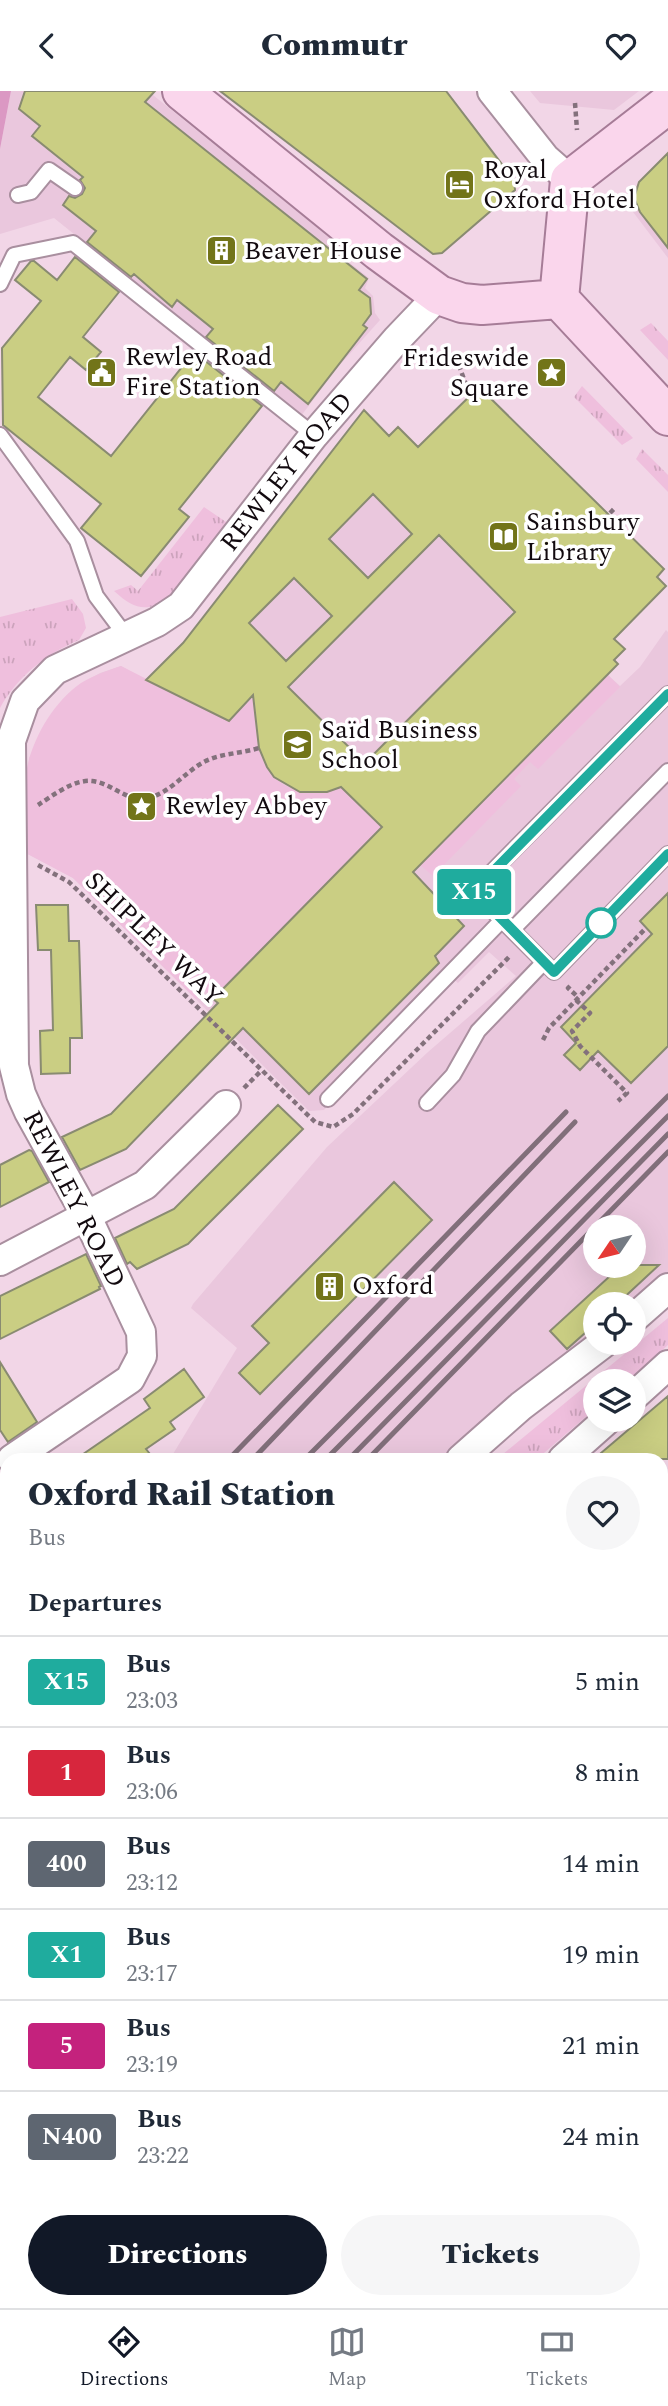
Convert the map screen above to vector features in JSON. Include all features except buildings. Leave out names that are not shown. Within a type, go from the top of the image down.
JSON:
[{"type":"main road","points":[[182,91],[428,288],[462,303],[482,305],[559,299]]},
{"type":"main road","points":[[668,104],[570,180],[559,299],[668,416]]},
{"type":"street","points":[[492,91],[545,157],[570,180]]},
{"type":"street","name":"REWLEY ROAD","points":[[21,1453],[130,1379],[142,1356],[141,1332],[86,1216],[21,1094],[13,1066],[6,989],[11,741],[24,701],[55,670],[157,622],[181,605],[314,435],[397,339],[428,288]]},
{"type":"street","points":[[0,1261],[145,1185],[226,1105]]},
{"type":"street","points":[[646,1307],[668,1288]]},
{"type":"street","points":[[468,1453],[521,1406],[588,1355]]},
{"type":"street","points":[[646,1385],[668,1365]]},
{"type":"street","points":[[570,1453],[593,1432]]},
{"type":"lane","points":[[18,195],[32,192],[49,170],[75,188]]},
{"type":"lane","points":[[0,284],[14,255],[73,243],[314,435]]},
{"type":"lane","points":[[0,435],[77,541],[96,596],[126,636]]},
{"type":"lane","points":[[666,700],[474,891],[554,972],[668,854]]},
{"type":"lane","points":[[328,1099],[451,975],[668,771]]},
{"type":"lane","points":[[427,1103],[453,1075],[478,1031],[544,962]]},
{"type":"path","points":[[575,103],[577,130]]},
{"type":"path","points":[[456,357],[465,382],[474,392]]},
{"type":"path","points":[[604,519],[615,508]]},
{"type":"path","points":[[36,807],[83,781],[93,781],[137,799],[146,798],[163,792],[203,762],[259,748]]},
{"type":"path","name":"SHIPLEY WAY","points":[[10,850],[69,882],[261,1071]]},
{"type":"path","points":[[543,1040],[549,1028],[646,928]]},
{"type":"path","points":[[576,1000],[590,1013],[572,1031],[580,1046],[627,1093],[618,1101]]},
{"type":"shaded area","points":[[0,91],[11,91],[0,149]]},
{"type":"shaded area","name":"Beaver House","points":[[11,91],[148,91],[340,246],[345,259],[369,278],[365,288],[373,296],[375,313],[380,320],[338,367],[301,416],[54,218],[0,234],[0,149]]},
{"type":"shaded area","points":[[530,91],[639,91],[614,110],[540,103]]},
{"type":"shaded area","points":[[668,153],[668,258],[630,208],[631,197],[639,182]]},
{"type":"shaded area","points":[[364,410],[389,436],[398,427],[419,447],[608,515],[664,569],[657,577],[666,586],[615,639],[625,649],[615,659],[618,664],[608,675],[620,686],[640,667],[666,630],[668,632],[668,1273],[646,1292],[583,1292],[583,1345],[456,1453],[174,1453],[237,1348],[191,1308],[193,1304],[327,1147],[428,1052],[516,976],[489,952],[458,983],[452,978],[324,1110],[309,1111],[73,878],[22,851],[29,758],[50,717],[67,695],[100,673],[121,666],[146,680],[211,613],[202,617]]},
{"type":"green space","points":[[651,323],[668,341],[668,360],[640,330]]},
{"type":"green space","points":[[582,386],[633,438],[622,445],[574,397]]},
{"type":"green space","points":[[642,449],[668,475],[668,492],[636,459]]},
{"type":"green space","points":[[204,507],[229,524],[171,599],[154,606],[141,607],[128,602],[114,591],[131,585],[138,591]]},
{"type":"green space","points":[[72,599],[83,614],[86,628],[79,640],[34,667],[15,686],[0,708],[0,617]]},
{"type":"green space","points":[[121,666],[229,721],[264,687],[258,740],[263,762],[270,773],[290,788],[303,791],[316,792],[343,786],[383,827],[213,999],[205,990],[196,999],[73,878],[22,851],[27,766],[43,726],[60,702],[81,683]]},
{"type":"green space","points":[[608,675],[620,687],[538,769],[530,762],[514,779],[521,786],[433,876],[420,865]]},
{"type":"green space","points":[[668,1318],[668,1345],[641,1369],[606,1369],[623,1355],[646,1355],[646,1336]]},
{"type":"green space","points":[[583,1388],[583,1419],[544,1453],[504,1453]]},
{"type":"railway","points":[[311,1453],[668,1096]]},
{"type":"railway","points":[[235,1453],[566,1112]]},
{"type":"railway","points":[[332,1453],[668,1116]]},
{"type":"railway","points":[[259,1453],[575,1122]]},
{"type":"railway","points":[[355,1453],[668,1134]]},
{"type":"railway","points":[[374,1453],[668,1152]]},
{"type":"bus line","name":"X15","points":[[668,694],[474,891],[554,972],[668,854]]},
{"type":"place","name":"Royal Oxford Hotel","points":[[460,185]]},
{"type":"place","name":"Beaver House","points":[[221,251]]},
{"type":"place","name":"Rewley Road Fire Station","points":[[102,372]]},
{"type":"place","name":"Frideswide Square","points":[[552,373]]},
{"type":"place","name":"Sainsbury Library","points":[[503,537]]},
{"type":"place","name":"Saïd Business School","points":[[298,745]]},
{"type":"place","name":"Rewley Abbey","points":[[142,806]]},
{"type":"place","name":"Oxford","points":[[329,1286]]}]
